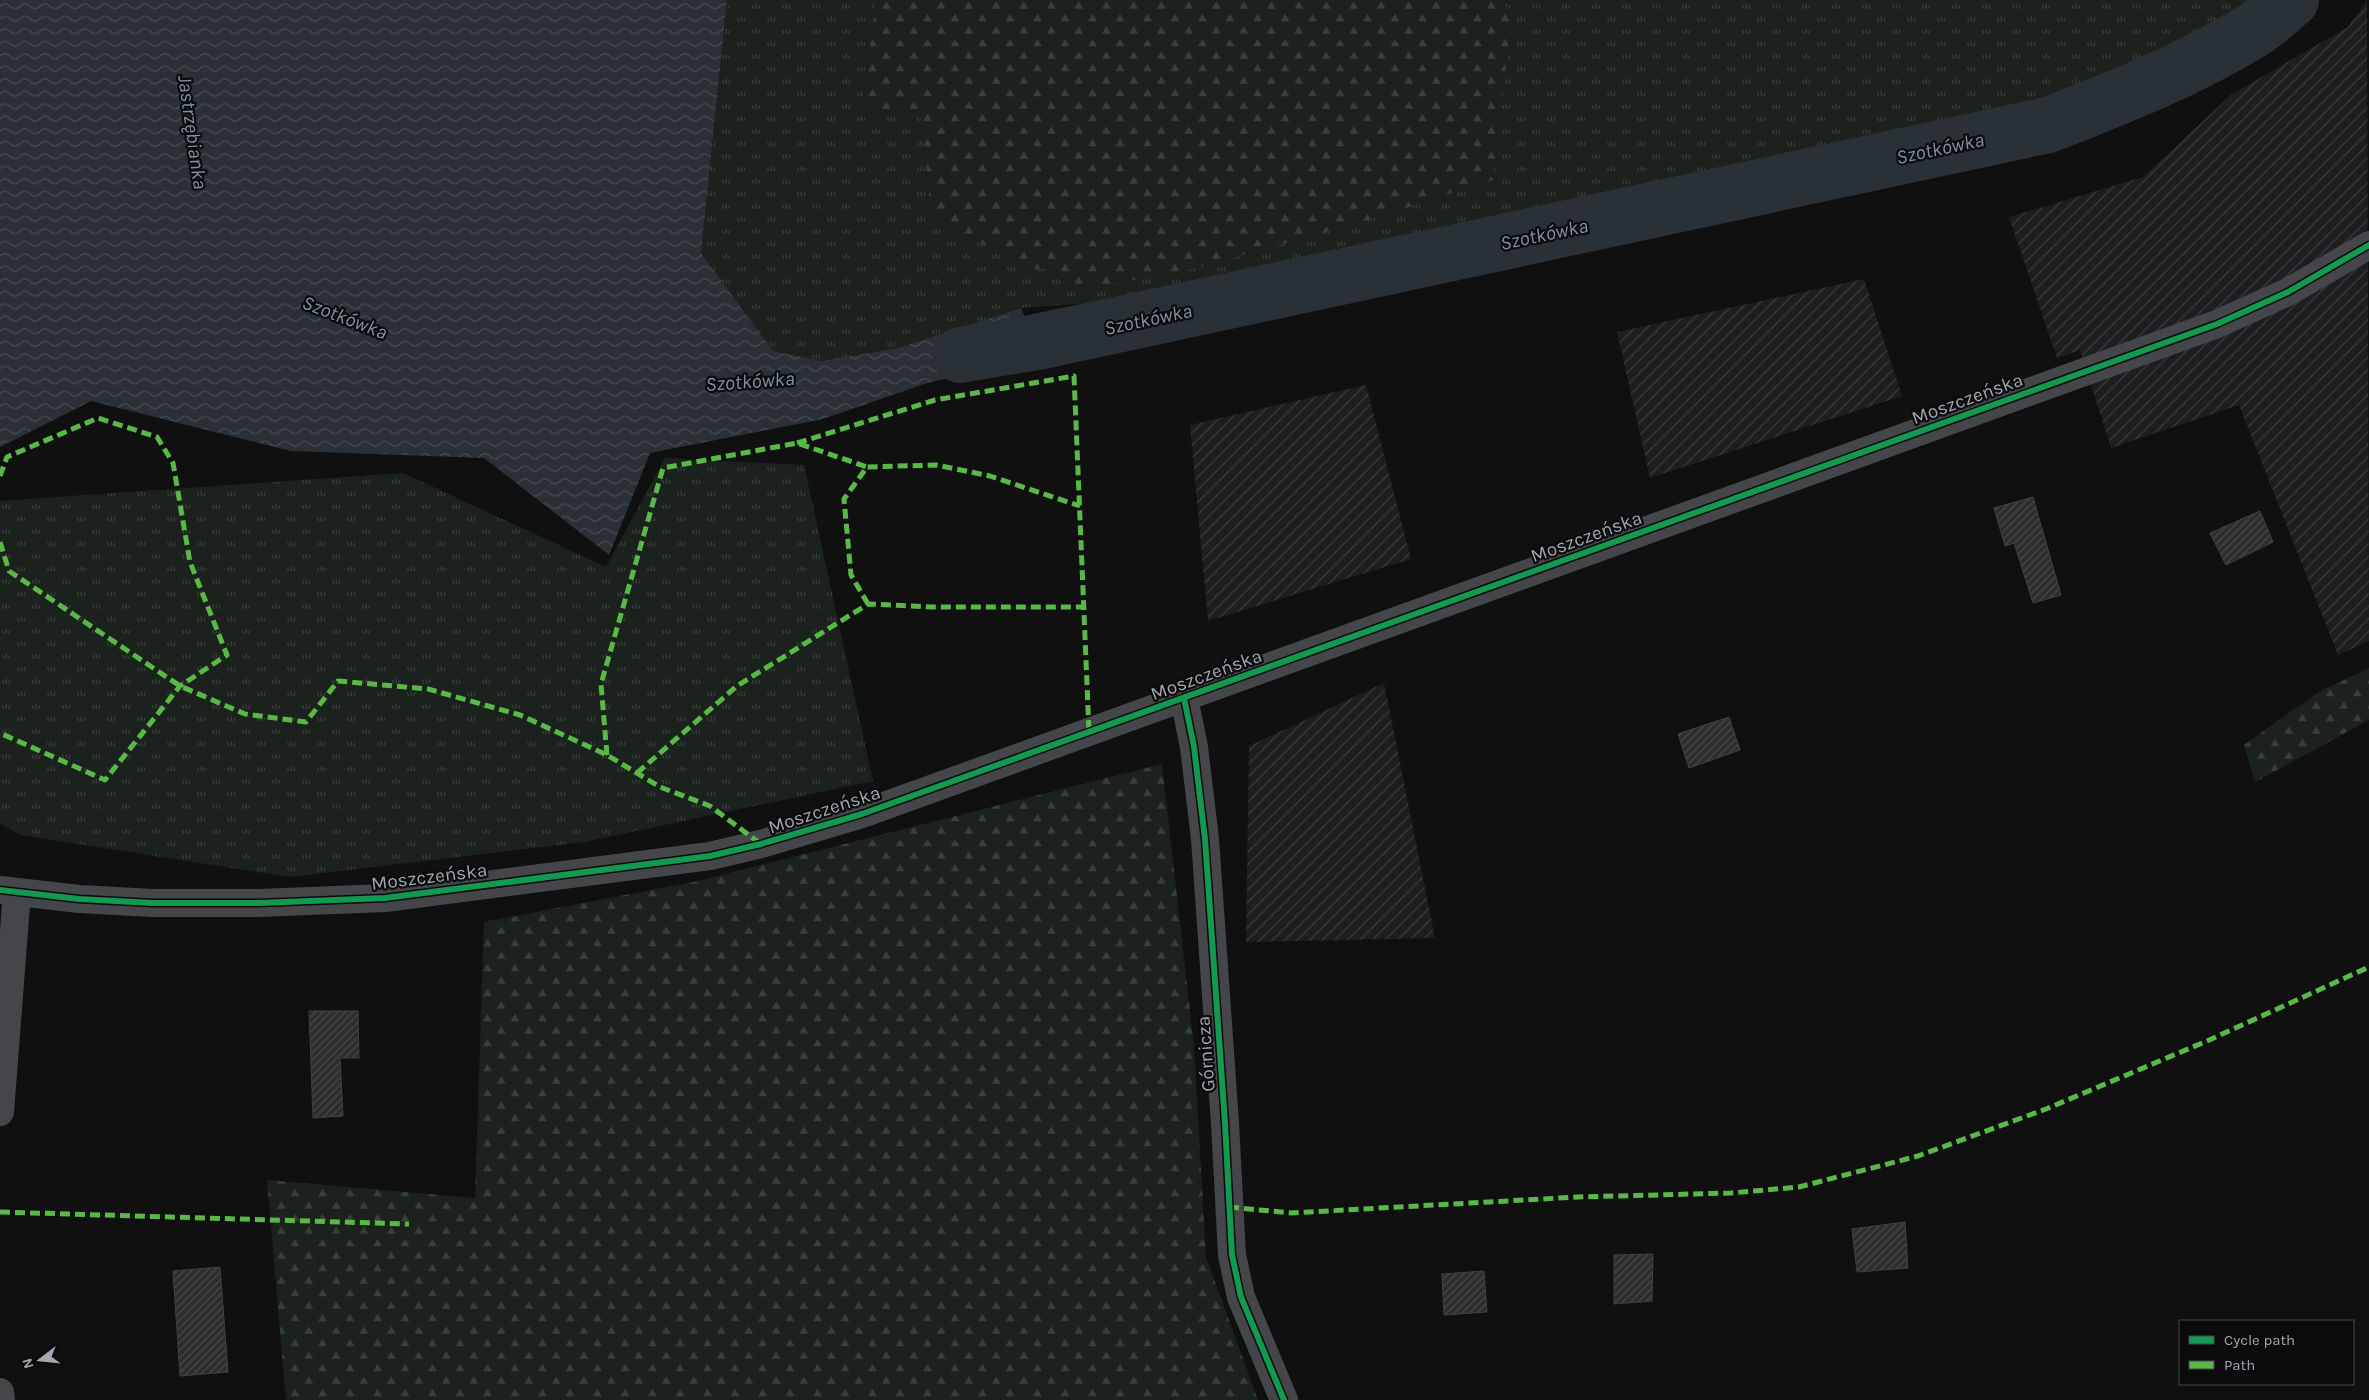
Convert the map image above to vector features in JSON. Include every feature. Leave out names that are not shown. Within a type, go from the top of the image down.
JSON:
[{"type":"street","name":"Moszczeńska","points":[[8,891],[79,899],[153,903],[259,904],[385,898],[710,856],[761,844],[862,814],[2217,324],[2288,292],[2369,245]]},
{"type":"street","name":"Górnicza","points":[[1184,698],[1194,747],[1205,839],[1225,1123],[1232,1255],[1240,1297],[1284,1400]]},
{"type":"street","points":[[0,1112],[8,891]]},
{"type":"street","points":[[0,1392],[1,1400]]},
{"type":"shaded area","points":[[2367,0],[2369,641],[2338,655],[2239,405],[2111,448],[2080,350],[2057,358],[2009,217],[2143,177],[2232,94],[2348,27]]},
{"type":"shaded area","points":[[1864,279],[1902,396],[1650,478],[1617,332]]},
{"type":"shaded area","points":[[1366,385],[1411,559],[1208,621],[1190,425]]},
{"type":"shaded area","points":[[1384,683],[1435,938],[1246,942],[1249,746]]},
{"type":"green space","points":[[727,0],[876,0],[862,108],[921,116],[931,213],[1026,270],[1047,268],[1077,290],[1512,10],[1491,0],[2261,0],[2211,35],[2069,107],[2013,117],[1892,145],[1576,205],[1174,297],[1021,308],[898,348],[822,361],[773,351],[701,253]]},
{"type":"green space","points":[[876,0],[1491,0],[1512,10],[1493,180],[1365,221],[1181,272],[1077,290],[1047,268],[1026,270],[931,213],[921,117],[862,108]]},
{"type":"green space","points":[[665,458],[804,465],[873,781],[584,842],[290,877],[20,835],[0,823],[0,501],[403,473],[606,567]]},
{"type":"green space","points":[[2369,668],[2369,720],[2255,782],[2244,745],[2317,693]]},
{"type":"green space","points":[[1162,764],[1194,1047],[1206,1257],[1258,1400],[286,1400],[267,1180],[475,1198],[484,922],[698,881]]},
{"type":"water","name":"Jastrzębianka","points":[[0,0],[727,0],[701,253],[773,351],[822,361],[898,348],[1021,308],[1040,354],[924,384],[823,419],[650,453],[609,555],[484,458],[291,451],[91,401],[0,447]]},
{"type":"building","points":[[2033,497],[2061,595],[2033,603],[2014,543],[2005,546],[1994,508]]},
{"type":"building","points":[[2260,511],[2273,542],[2226,565],[2210,533]]},
{"type":"building","points":[[1729,717],[1740,750],[1689,768],[1678,734]]},
{"type":"building","points":[[309,1011],[358,1011],[359,1058],[340,1058],[343,1116],[313,1118]]},
{"type":"building","points":[[1905,1222],[1908,1268],[1857,1272],[1852,1229]]},
{"type":"building","points":[[1653,1254],[1652,1301],[1614,1304],[1614,1255]]},
{"type":"building","points":[[220,1267],[228,1372],[180,1376],[173,1271]]},
{"type":"building","points":[[1484,1271],[1487,1312],[1444,1315],[1442,1274]]},
{"type":"waterway","name":"Szotkówka","points":[[960,355],[1037,342],[2048,125],[2178,71],[2257,28],[2291,0]]},
{"type":"marked path","points":[[797,443],[935,400],[1074,376],[1089,732]]},
{"type":"marked path","points":[[0,476],[7,457],[98,418],[157,437],[173,463],[190,562],[227,655],[180,686],[105,780],[0,733]]},
{"type":"marked path","points":[[607,755],[601,684],[663,468],[797,443],[867,467]]},
{"type":"marked path","points":[[868,604],[851,575],[844,499],[867,467],[936,465],[990,476],[1080,506]]},
{"type":"marked path","points":[[0,542],[9,571],[180,686],[245,714],[306,722],[338,681],[428,689],[520,715],[607,755],[660,787],[710,806],[761,844]]},
{"type":"marked path","points":[[637,773],[737,686],[868,604],[934,607],[1084,607]]},
{"type":"marked path","points":[[1229,1207],[1291,1213],[1578,1197],[1731,1193],[1799,1187],[1918,1156],[2046,1109],[2207,1041],[2369,967]]},
{"type":"marked path","points":[[0,1212],[409,1224]]},
{"type":"cycle path","points":[[0,890],[79,899],[153,903],[259,903],[385,898],[710,856],[761,844],[862,814],[2217,324],[2288,292],[2369,245]]},
{"type":"cycle path","points":[[1184,698],[1194,747],[1205,839],[1225,1123],[1232,1255],[1241,1297],[1284,1400]]}]
